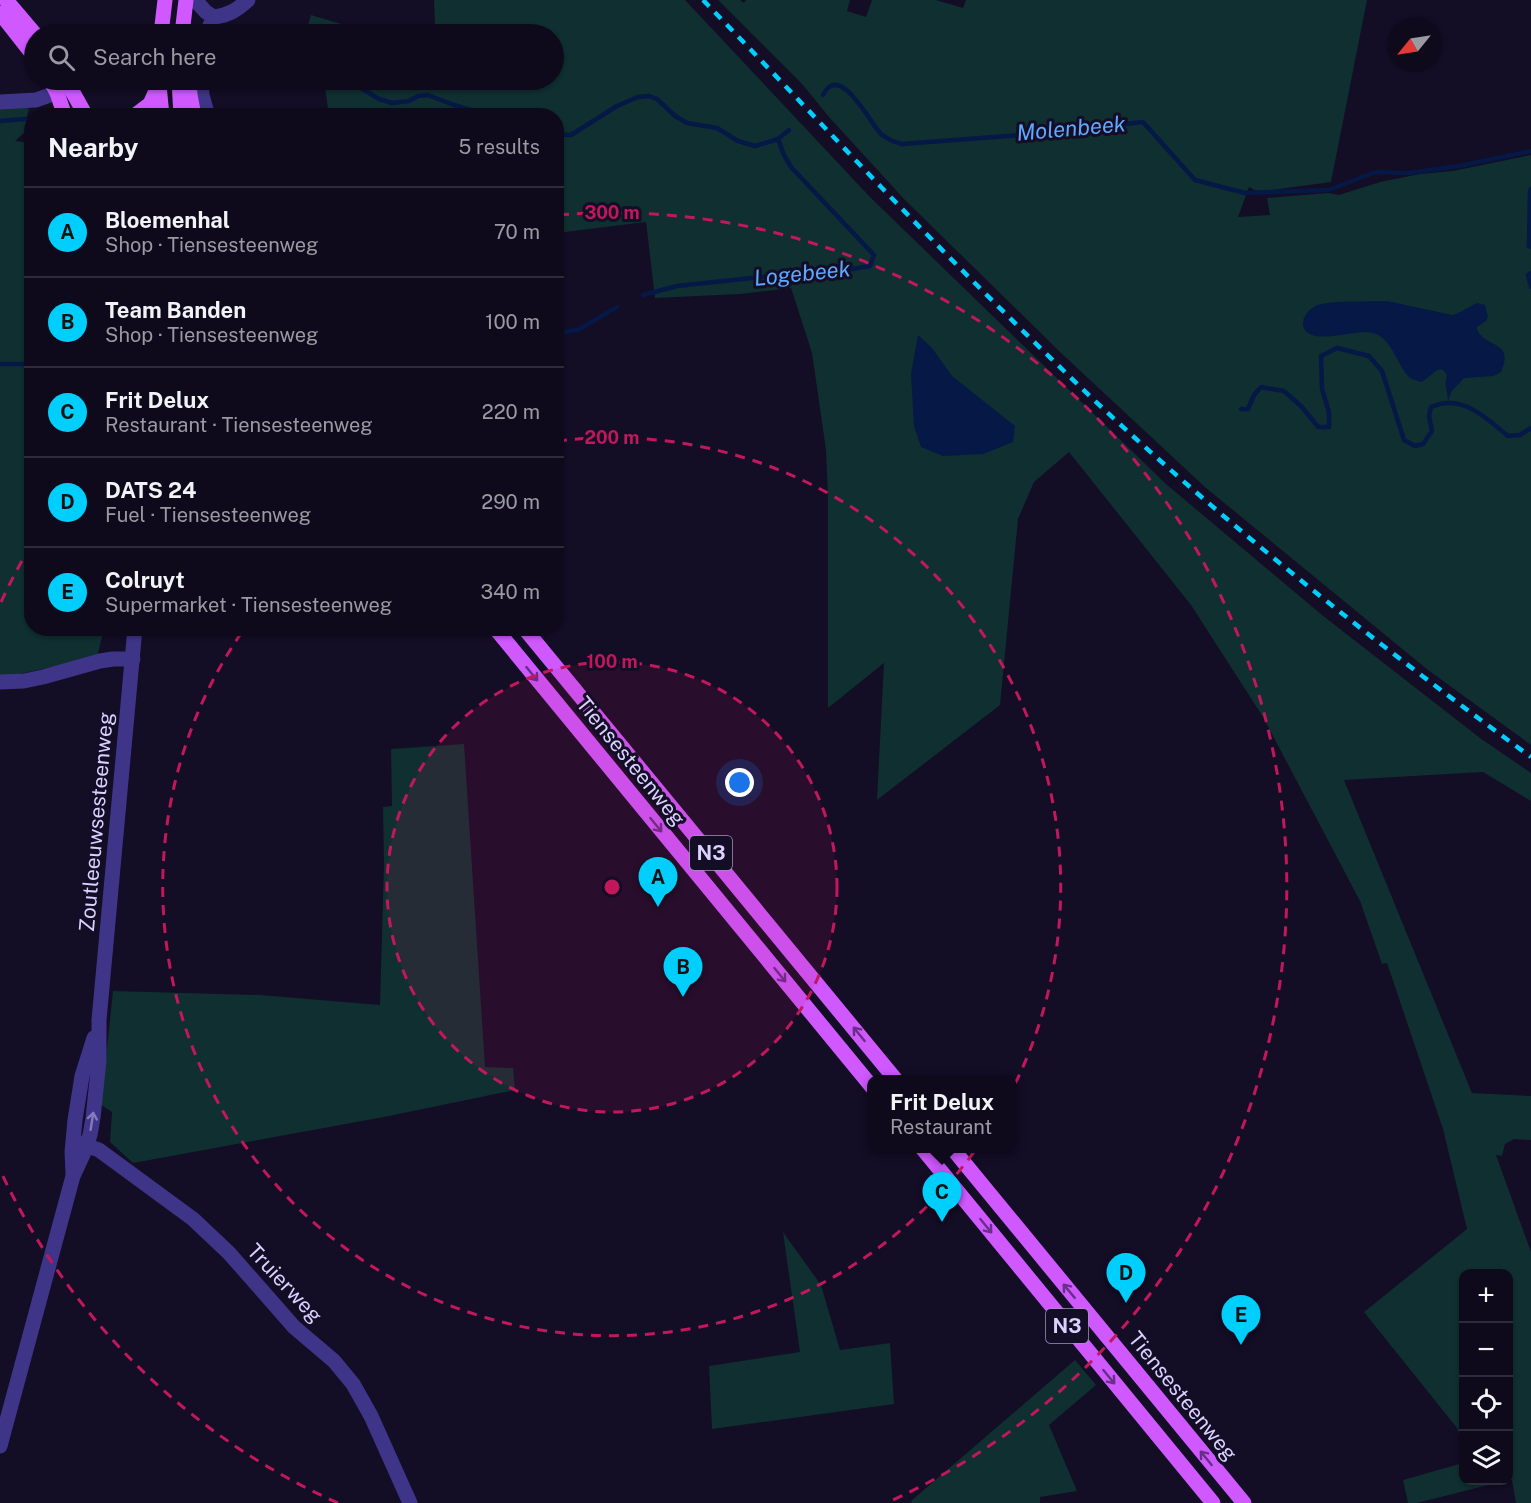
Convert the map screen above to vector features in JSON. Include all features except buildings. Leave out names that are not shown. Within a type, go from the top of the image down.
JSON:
[{"type":"main road","points":[[6,0],[26,24]]},
{"type":"main road","points":[[162,24],[165,0]]},
{"type":"main road","points":[[184,24],[186,0]]},
{"type":"main road","points":[[0,13],[24,43]]},
{"type":"main road","points":[[62,90],[64,108]]},
{"type":"main road","points":[[65,90],[81,108]]},
{"type":"main road","points":[[145,108],[150,104],[156,90]]},
{"type":"main road","points":[[160,90],[161,108]]},
{"type":"main road","points":[[180,90],[181,108]]},
{"type":"main road","points":[[190,90],[192,108]]},
{"type":"main road","name":"Tiensesteenweg","points":[[502,636],[867,1081]]},
{"type":"main road","name":"Tiensesteenweg","points":[[531,636],[892,1075]]},
{"type":"main road","name":"N3","points":[[925,1153],[1213,1503]]},
{"type":"main road","name":"Tiensesteenweg","points":[[955,1153],[1244,1503]]},
{"type":"street","points":[[195,0],[214,17],[228,16],[248,0]]},
{"type":"street","points":[[211,24],[214,17]]},
{"type":"street","points":[[0,102],[36,100],[53,90]]},
{"type":"street","points":[[202,90],[206,108]]},
{"type":"street","name":"Zoutleeuwsesteenweg","points":[[0,1446],[80,1143],[90,1135],[99,1061],[99,1020],[134,636]]},
{"type":"street","points":[[0,682],[24,681],[100,661],[133,659]]},
{"type":"street","name":"Truierweg","points":[[80,1143],[99,1150],[193,1219],[229,1253],[294,1327],[334,1361],[353,1384],[362,1400],[394,1464],[410,1503]]},
{"type":"green space","points":[[434,0],[685,0],[870,197],[1166,484],[1322,615],[1480,738],[1531,773],[1531,801],[1483,772],[1344,780],[1472,1093],[1531,1096],[1531,1140],[1514,1139],[1505,1144],[1502,1156],[1496,1155],[1531,1252],[1531,1503],[1516,1503],[1513,1485],[1513,1269],[1459,1269],[1459,1435],[1457,1428],[1364,1312],[1467,1229],[1443,1129],[1387,963],[1382,964],[1360,901],[1263,717],[1191,605],[1069,452],[1034,482],[1018,519],[1000,705],[877,800],[884,663],[828,708],[826,450],[812,353],[791,288],[740,294],[655,298],[646,222],[564,232],[564,108],[328,108],[325,90],[564,90],[564,24],[435,24]]},
{"type":"green space","points":[[718,0],[740,0],[744,3],[746,0],[850,0],[847,11],[866,17],[872,0],[936,0],[963,8],[966,0],[1367,0],[1331,182],[1258,192],[1249,187],[1238,217],[1270,215],[1267,198],[1328,193],[1339,195],[1380,182],[1420,174],[1453,171],[1531,155],[1531,745],[1428,670],[1206,488],[1061,353],[904,199],[803,85]]},
{"type":"green space","points":[[311,15],[341,24],[308,24]]},
{"type":"green space","points":[[24,106],[27,108],[24,108],[24,133],[15,141],[24,142],[24,636],[102,636],[97,657],[15,675],[0,676],[0,107]]},
{"type":"green space","points":[[464,744],[485,1067],[513,1068],[515,1090],[384,1117],[133,1163],[110,1142],[112,1112],[101,1105],[113,991],[260,995],[380,1005],[384,864],[383,807],[392,806],[391,749]]},
{"type":"green space","points":[[783,1232],[821,1285],[840,1350],[890,1343],[894,1404],[712,1429],[709,1366],[800,1352]]},
{"type":"green space","points":[[1075,1360],[1096,1385],[1049,1425],[1077,1491],[1040,1497],[1040,1503],[912,1503],[911,1501]]},
{"type":"green space","points":[[1459,1464],[1459,1485],[1488,1485],[1417,1503],[1408,1503],[1403,1480]]},
{"type":"water","points":[[1387,301],[1452,315],[1477,303],[1485,305],[1488,317],[1477,327],[1477,330],[1481,336],[1498,346],[1505,355],[1501,372],[1493,376],[1464,378],[1451,392],[1448,402],[1447,376],[1442,369],[1437,370],[1422,382],[1412,379],[1382,337],[1363,332],[1323,337],[1309,334],[1303,326],[1305,316],[1318,305]]},
{"type":"water","points":[[918,335],[932,348],[952,376],[1015,426],[1013,442],[983,454],[943,456],[921,447],[914,426],[911,374]]},
{"type":"waterway","name":"Molenbeek","points":[[823,95],[829,87],[836,85],[843,87],[858,102],[881,134],[902,144],[1035,134],[1143,122],[1195,180],[1245,193],[1329,190],[1375,172],[1409,173],[1459,166],[1531,151]]},
{"type":"waterway","name":"Molenbeek","points":[[364,90],[379,99],[392,103],[428,95],[464,108]]},
{"type":"waterway","name":"Molenbeek","points":[[564,135],[571,135],[617,106],[638,97],[649,96],[657,99],[675,116],[687,123],[717,128],[738,141],[755,146],[778,139],[789,130]]},
{"type":"waterway","name":"Molenbeek","points":[[0,121],[24,119]]},
{"type":"waterway","name":"Logebeek","points":[[643,295],[677,286],[790,274],[813,276],[870,266],[874,255],[791,167],[778,139]]},
{"type":"waterway","points":[[1531,189],[1529,246],[1531,247]]},
{"type":"waterway","points":[[1531,273],[1528,275],[1531,287]]},
{"type":"waterway","name":"Logebeek","points":[[564,332],[578,330],[617,307]]},
{"type":"waterway","points":[[1241,409],[1248,409],[1254,395],[1261,387],[1284,391],[1302,407],[1318,427],[1329,427],[1329,412],[1322,389],[1321,356],[1337,348],[1369,356],[1382,371],[1404,440],[1415,446],[1423,444],[1432,431],[1429,416],[1431,407],[1442,403],[1463,405],[1482,415],[1508,436],[1520,435],[1531,428]]},
{"type":"waterway","name":"Logebeek","points":[[0,364],[24,364]]},
{"type":"railway","points":[[703,0],[960,269],[1146,448],[1307,585],[1418,673],[1531,757]]},
{"type":"place","name":"Bloemenhal","points":[[658,907]]},
{"type":"place","name":"Team Banden","points":[[683,997]]},
{"type":"place","name":"Frit Delux","points":[[942,1222]]},
{"type":"place","name":"DATS 24","points":[[1126,1303]]},
{"type":"place","name":"Colruyt","points":[[1241,1345]]}]
